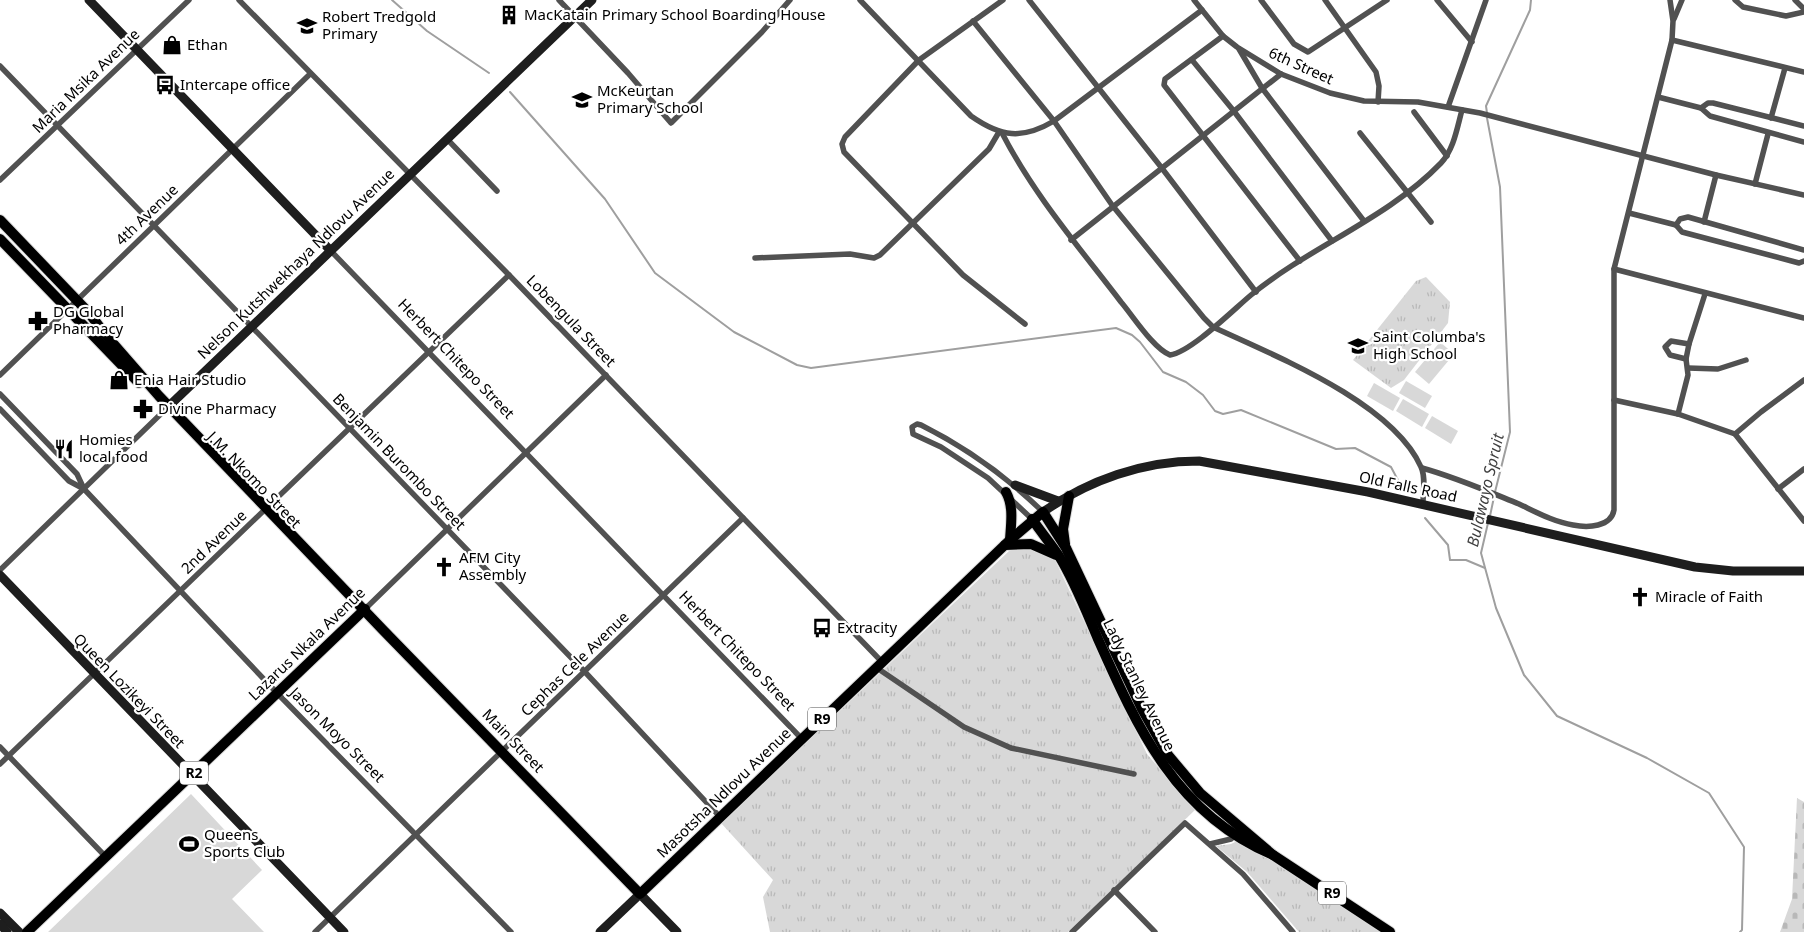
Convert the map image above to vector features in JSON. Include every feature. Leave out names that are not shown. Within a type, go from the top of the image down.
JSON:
[{"type":"highway","name":"J.M. Nkomo Street","points":[[0,220],[77,300],[167,408]]},
{"type":"highway","name":"J.M. Nkomo Street","points":[[0,239],[363,611]]},
{"type":"highway","points":[[1006,492],[1010,500],[1012,512],[1007,542],[1031,544],[1062,552],[1063,529],[1069,496]]},
{"type":"highway","name":"Masotsha Ndlovu Avenue","points":[[640,894],[1007,542],[1032,519],[1043,512]]},
{"type":"highway","name":"Lady Stanley Avenue","points":[[1043,512],[1116,677],[1158,758],[1173,780],[1192,802],[1239,831],[1254,847],[1273,855],[1390,932]]},
{"type":"highway","name":"Lady Stanley Avenue","points":[[1032,519],[1062,552]]},
{"type":"highway","name":"Main Street","points":[[363,611],[503,751],[640,894]]},
{"type":"highway","name":"Lazarus Nkala Avenue","points":[[27,932],[363,611]]},
{"type":"street","name":"Herbert Chitepo Street","points":[[90,0],[802,739]]},
{"type":"street","name":"Maria Msika Avenue","points":[[0,180],[189,0]]},
{"type":"street","name":"Lobengula Street","points":[[239,0],[606,375],[880,665],[964,728],[1011,748],[1134,774]]},
{"type":"street","points":[[559,0],[628,73],[671,123],[762,32],[790,0]]},
{"type":"street","name":"Nelson Kutshwekhaya Ndlovu Avenue","points":[[0,570],[250,326],[592,0]]},
{"type":"street","points":[[860,0],[971,116],[1000,132],[1028,132],[1054,121],[1202,10]]},
{"type":"street","points":[[1003,0],[919,60],[845,137],[842,144],[844,152],[963,275],[1025,324]]},
{"type":"street","points":[[1029,0],[1161,167],[1256,292]]},
{"type":"street","name":"6th Street","points":[[1194,0],[1223,36],[1237,47],[1281,74],[1330,94],[1355,100],[1418,102],[1480,113],[1716,175],[1804,195]]},
{"type":"street","points":[[1261,0],[1294,44],[1308,52],[1314,50],[1388,0]]},
{"type":"street","points":[[1326,0],[1376,72],[1379,86],[1378,102]]},
{"type":"street","points":[[1437,0],[1472,42]]},
{"type":"street","points":[[1448,107],[1486,0]]},
{"type":"street","points":[[1422,468],[1483,489],[1571,525],[1588,526],[1610,521],[1614,510],[1614,269],[1672,40],[1673,21],[1670,0]]},
{"type":"street","points":[[1673,21],[1682,0]]},
{"type":"street","points":[[1735,0],[1743,7],[1786,16],[1804,10],[1795,0]]},
{"type":"street","points":[[972,21],[1054,121],[1112,205],[1213,327],[1315,377],[1358,402],[1401,437],[1422,468],[1423,504]]},
{"type":"street","points":[[1223,36],[1165,79],[1164,85],[1300,261]]},
{"type":"street","points":[[1672,40],[1804,72]]},
{"type":"street","points":[[1237,47],[1262,88],[1364,221]]},
{"type":"street","points":[[1192,60],[1233,110],[1332,241]]},
{"type":"street","name":"Benjamin Burombo Street","points":[[0,66],[585,672],[721,818]]},
{"type":"street","points":[[1771,118],[1784,68]]},
{"type":"street","name":"4th Avenue","points":[[0,375],[310,74]]},
{"type":"street","points":[[1071,240],[1112,205],[1281,74]]},
{"type":"street","points":[[1658,97],[1701,108],[1710,116],[1768,134],[1804,142]]},
{"type":"street","points":[[1701,108],[1708,103],[1713,103],[1804,126]]},
{"type":"street","points":[[1000,132],[1016,160],[1071,240],[1141,327],[1167,354],[1172,355],[1184,350],[1256,292],[1300,261],[1407,192],[1447,156],[1462,110]]},
{"type":"street","points":[[1414,112],[1447,156]]},
{"type":"street","points":[[755,258],[850,254],[874,258],[880,255],[989,149],[1000,132]]},
{"type":"street","points":[[1360,133],[1431,222]]},
{"type":"street","points":[[1755,184],[1768,134]]},
{"type":"street","points":[[447,139],[497,191]]},
{"type":"street","points":[[1704,222],[1716,175]]},
{"type":"street","points":[[1629,213],[1676,225],[1682,232],[1798,263],[1804,261]]},
{"type":"street","points":[[1676,225],[1684,217],[1804,250]]},
{"type":"street","points":[[1614,269],[1804,318]]},
{"type":"street","name":"2nd Avenue","points":[[0,764],[509,275]]},
{"type":"street","points":[[1678,414],[1687,380],[1688,368],[1686,360],[1689,344],[1705,294]]},
{"type":"street","points":[[1686,360],[1670,355],[1665,347],[1671,341],[1689,344]]},
{"type":"street","points":[[1688,368],[1718,370],[1746,360]]},
{"type":"street","name":"Lazarus Nkala Avenue","points":[[363,611],[606,375]]},
{"type":"street","points":[[1735,434],[1804,380]]},
{"type":"street","name":"Jason Moyo Street","points":[[0,394],[76,474],[84,489],[277,693],[417,833],[512,932]]},
{"type":"street","points":[[1614,400],[1678,414],[1735,434],[1804,521]]},
{"type":"street","name":"Jason Moyo Street","points":[[0,409],[69,481],[84,489]]},
{"type":"street","points":[[1032,519],[1006,492],[941,446],[913,434],[912,427],[917,424],[946,438],[994,468],[1043,512]]},
{"type":"street","name":"Old Falls Road","points":[[1043,512],[1058,501],[1100,481],[1141,467],[1176,461],[1199,461],[1231,465],[1423,504],[1695,567],[1733,571],[1804,571]]},
{"type":"street","points":[[1778,489],[1804,469]]},
{"type":"street","points":[[1015,485],[1058,501]]},
{"type":"street","name":"Cephas Cele Avenue","points":[[316,932],[743,518]]},
{"type":"street","name":"Queen Lozikeyi Street","points":[[0,575],[94,675],[344,932]]},
{"type":"street","points":[[0,747],[105,856]]},
{"type":"street","points":[[1072,932],[1185,823],[1243,874],[1294,932]]},
{"type":"street","points":[[1210,844],[1231,839],[1239,831]]},
{"type":"street","points":[[1114,890],[1155,932]]},
{"type":"street","points":[[640,894],[677,932]]},
{"type":"street","name":"Masotsha Ndlovu Avenue","points":[[600,932],[640,894]]},
{"type":"street","points":[[0,913],[19,932]]},
{"type":"street","points":[[0,924],[7,932]]},
{"type":"green space","points":[[1426,277],[1450,302],[1448,323],[1404,380],[1391,388],[1353,360],[1416,281]]},
{"type":"green space","points":[[1440,342],[1454,354],[1429,384],[1415,372]]},
{"type":"green space","points":[[1406,381],[1432,396],[1425,408],[1399,393]]},
{"type":"green space","points":[[1374,383],[1400,398],[1393,411],[1367,396]]},
{"type":"green space","points":[[1403,399],[1429,414],[1422,427],[1396,411]]},
{"type":"green space","points":[[1432,416],[1458,431],[1451,444],[1425,428]]},
{"type":"green space","points":[[1023,546],[1054,558],[1147,754],[1195,810],[1068,932],[770,932],[763,897],[773,880],[721,823],[1009,551]]},
{"type":"green space","name":"Queens Sports Club","points":[[191,794],[262,870],[232,899],[264,932],[48,932]]},
{"type":"green space","points":[[1797,798],[1804,802],[1804,932],[1780,932],[1792,899]]},
{"type":"green space","points":[[1237,841],[1273,860],[1382,932],[1299,932],[1247,872],[1216,846],[1231,844]]},
{"type":"waterway","points":[[392,0],[427,31],[489,73]]},
{"type":"waterway","name":"Bulawayo Spruit","points":[[1487,113],[1486,106],[1530,10],[1531,0]]},
{"type":"waterway","points":[[510,92],[605,199],[655,273],[734,332],[797,365],[811,368],[1116,328],[1132,335],[1140,342],[1163,372],[1186,382],[1203,395],[1215,411],[1223,414],[1241,410],[1336,449],[1355,448],[1391,467],[1400,484]]},
{"type":"waterway","name":"Bulawayo Spruit","points":[[1487,118],[1500,187],[1510,432],[1495,492]]},
{"type":"waterway","name":"Bulawayo Spruit","points":[[1490,516],[1494,497]]},
{"type":"waterway","points":[[1425,518],[1448,545],[1450,560],[1466,560],[1485,568]]},
{"type":"waterway","name":"Bulawayo Spruit","points":[[1488,523],[1481,553],[1496,608],[1524,675],[1557,716],[1647,758],[1709,793],[1744,847],[1742,930],[1740,932]]},
{"type":"place","name":"MacKatain Primary School Boarding House","points":[[509,15]]},
{"type":"place","name":"Robert Tredgold Primary","points":[[307,26]]},
{"type":"place","name":"Ethan","points":[[172,45]]},
{"type":"place","name":"Intercape office","points":[[165,85]]},
{"type":"place","name":"McKeurtan Primary School","points":[[582,100]]},
{"type":"place","name":"DG Global Pharmacy","points":[[38,321]]},
{"type":"place","name":"Saint Columba's High School","points":[[1358,346]]},
{"type":"place","name":"Enia Hair Studio","points":[[119,380]]},
{"type":"place","name":"Divine Pharmacy","points":[[143,409]]},
{"type":"place","name":"Homies local food","points":[[64,449]]},
{"type":"place","name":"AFM City Assembly","points":[[444,567]]},
{"type":"place","name":"Miracle of Faith","points":[[1640,597]]},
{"type":"place","name":"Extracity","points":[[822,628]]},
{"type":"place","name":"Queens Sports Club","points":[[189,844]]}]
